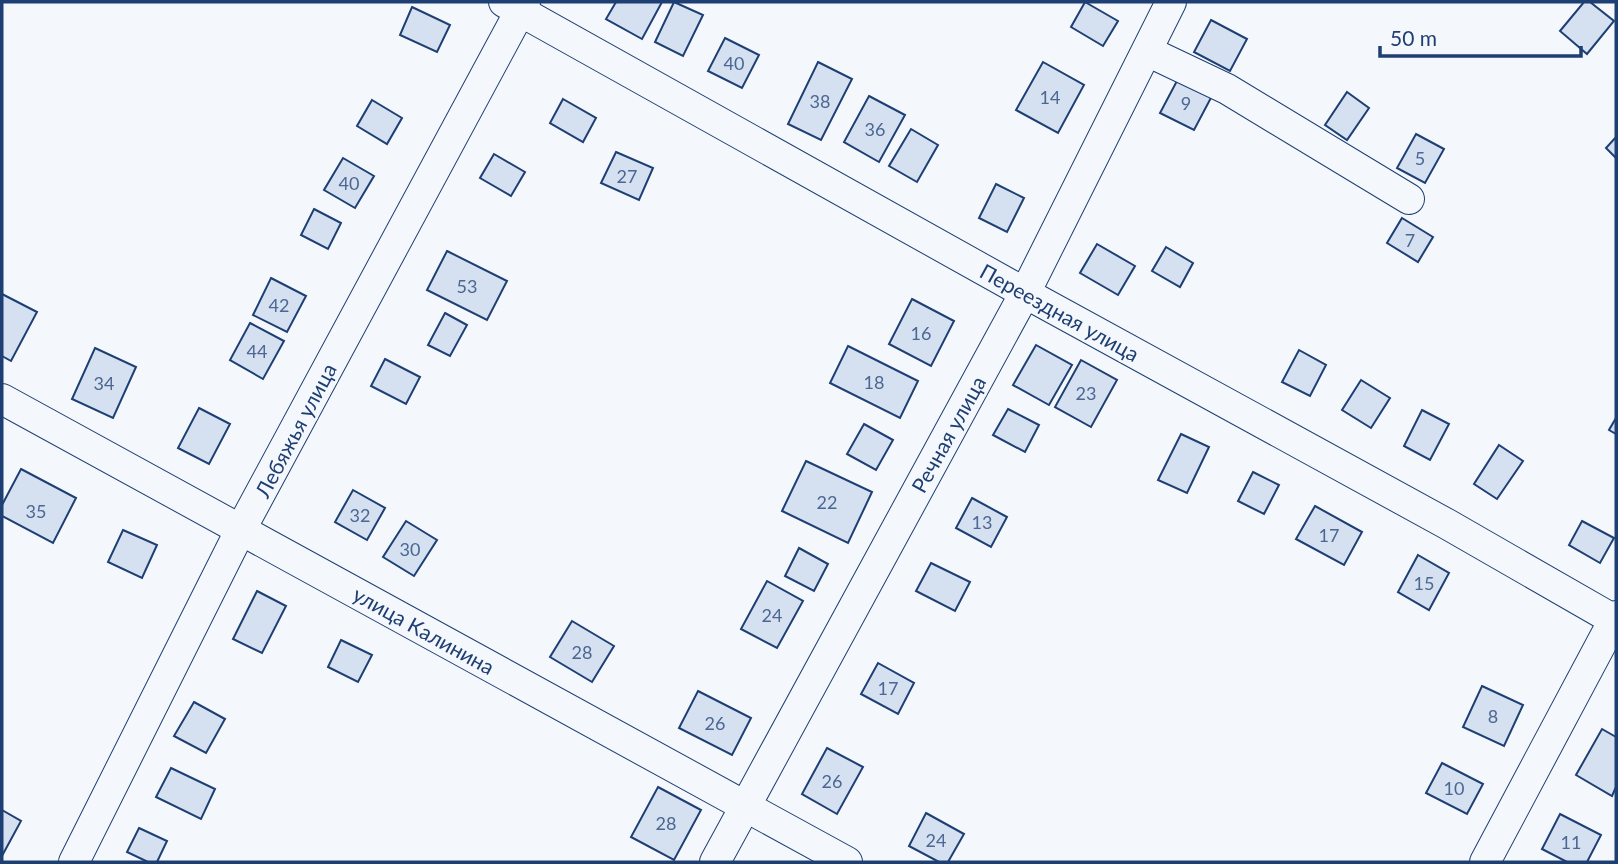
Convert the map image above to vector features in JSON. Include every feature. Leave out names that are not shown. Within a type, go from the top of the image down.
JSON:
[{"type":"street","name":"Речная улица","points":[[715,862],[1025,293],[1171,2]]},
{"type":"street","name":"Переездная улица","points":[[516,5],[1025,293],[1616,619]]},
{"type":"street","name":"Лебяжья улица","points":[[74,862],[241,530],[516,5]]},
{"type":"street","points":[[1147,51],[1227,89],[1409,199]]},
{"type":"street","name":"улица Калинина","points":[[2,399],[847,862]]},
{"type":"street","points":[[1485,862],[1616,619]]},
{"type":"building","points":[[616,2],[662,2],[642,39],[606,19]]},
{"type":"building","points":[[674,2],[703,15],[683,56],[655,42]]},
{"type":"building","points":[[1085,2],[1118,21],[1103,46],[1071,27]]},
{"type":"building","points":[[1584,2],[1590,2],[1614,21],[1587,54],[1560,31]]},
{"type":"building","points":[[412,7],[450,25],[437,52],[400,35]]},
{"type":"building","points":[[1211,20],[1247,39],[1230,71],[1194,52]]},
{"type":"building","points":[[725,38],[759,55],[742,88],[708,71]]},
{"type":"building","points":[[818,62],[852,79],[821,140],[788,124]]},
{"type":"building","points":[[1043,62],[1084,85],[1058,133],[1016,110]]},
{"type":"building","points":[[1179,77],[1213,94],[1194,130],[1160,113]]},
{"type":"building","points":[[1347,92],[1369,108],[1347,140],[1325,125]]},
{"type":"building","points":[[869,96],[905,115],[879,162],[844,142]]},
{"type":"building","points":[[563,99],[596,118],[583,142],[550,123]]},
{"type":"building","points":[[372,100],[402,118],[387,144],[357,126]]},
{"type":"building","points":[[911,129],[938,145],[917,182],[889,166]]},
{"type":"building","points":[[1416,134],[1444,149],[1425,183],[1397,168]]},
{"type":"building","points":[[1616,137],[1616,158],[1606,148]]},
{"type":"building","points":[[616,152],[653,168],[639,200],[601,183]]},
{"type":"building","points":[[494,154],[525,172],[511,196],[480,178]]},
{"type":"building","points":[[343,158],[374,176],[355,208],[324,190]]},
{"type":"building","points":[[996,184],[1024,198],[1007,232],[979,218]]},
{"type":"building","points":[[314,209],[341,223],[328,249],[301,235]]},
{"type":"building","points":[[1402,218],[1433,237],[1418,262],[1387,243]]},
{"type":"building","points":[[1097,244],[1135,266],[1118,295],[1080,273]]},
{"type":"building","points":[[1166,247],[1193,263],[1180,287],[1152,271]]},
{"type":"building","points":[[447,251],[507,281],[487,320],[427,290]]},
{"type":"building","points":[[271,278],[306,296],[287,332],[253,315]]},
{"type":"building","points":[[2,294],[37,312],[11,361],[2,356]]},
{"type":"building","points":[[912,299],[954,321],[931,366],[889,344]]},
{"type":"building","points":[[445,313],[467,325],[450,356],[428,345]]},
{"type":"building","points":[[250,323],[284,341],[263,379],[230,360]]},
{"type":"building","points":[[1036,345],[1072,365],[1049,405],[1013,385]]},
{"type":"building","points":[[848,346],[918,381],[900,418],[830,383]]},
{"type":"building","points":[[95,348],[136,367],[113,418],[72,399]]},
{"type":"building","points":[[1299,350],[1326,365],[1310,396],[1282,382]]},
{"type":"building","points":[[385,359],[420,377],[406,404],[371,386]]},
{"type":"building","points":[[1081,360],[1117,380],[1091,427],[1055,407]]},
{"type":"building","points":[[1361,380],[1390,398],[1371,428],[1342,410]]},
{"type":"building","points":[[199,408],[230,424],[209,464],[178,448]]},
{"type":"building","points":[[1008,409],[1039,425],[1025,452],[993,435]]},
{"type":"building","points":[[1422,410],[1449,424],[1430,460],[1404,446]]},
{"type":"building","points":[[1616,418],[1616,434],[1609,430]]},
{"type":"building","points":[[864,424],[893,440],[876,470],[847,454]]},
{"type":"building","points":[[1181,434],[1209,447],[1187,493],[1158,480]]},
{"type":"building","points":[[1499,445],[1523,461],[1497,499],[1474,484]]},
{"type":"building","points":[[806,461],[872,492],[848,543],[782,511]]},
{"type":"building","points":[[21,469],[76,498],[53,543],[2,516],[2,505]]},
{"type":"building","points":[[1253,472],[1279,485],[1264,514],[1238,501]]},
{"type":"building","points":[[353,490],[385,508],[367,540],[335,522]]},
{"type":"building","points":[[972,498],[1007,517],[991,547],[956,528]]},
{"type":"building","points":[[1315,506],[1362,532],[1344,565],[1296,539]]},
{"type":"building","points":[[406,521],[437,540],[414,576],[383,557]]},
{"type":"building","points":[[1582,521],[1614,538],[1600,563],[1569,545]]},
{"type":"building","points":[[123,530],[157,545],[142,578],[108,562]]},
{"type":"building","points":[[799,548],[828,564],[814,591],[785,576]]},
{"type":"building","points":[[1418,555],[1449,573],[1429,610],[1398,592]]},
{"type":"building","points":[[931,563],[970,582],[955,611],[916,591]]},
{"type":"building","points":[[767,581],[803,601],[777,648],[741,629]]},
{"type":"building","points":[[257,591],[286,606],[262,653],[233,639]]},
{"type":"building","points":[[572,621],[614,646],[592,682],[550,657]]},
{"type":"building","points":[[341,640],[372,655],[358,682],[328,667]]},
{"type":"building","points":[[878,663],[914,683],[898,714],[861,694]]},
{"type":"building","points":[[1482,686],[1523,705],[1504,746],[1463,727]]},
{"type":"building","points":[[698,691],[751,718],[732,755],[679,728]]},
{"type":"building","points":[[194,702],[225,719],[206,753],[174,736]]},
{"type":"building","points":[[1602,729],[1616,737],[1616,787],[1612,796],[1576,775]]},
{"type":"building","points":[[827,748],[863,767],[837,814],[802,794]]},
{"type":"building","points":[[1442,763],[1483,784],[1467,814],[1426,793]]},
{"type":"building","points":[[171,768],[215,789],[201,819],[156,797]]},
{"type":"building","points":[[658,787],[701,810],[674,860],[631,837]]},
{"type":"building","points":[[2,810],[21,821],[3,854],[2,853]]},
{"type":"building","points":[[926,813],[964,834],[948,862],[939,862],[909,846]]},
{"type":"building","points":[[1560,814],[1601,835],[1587,862],[1567,862],[1542,849]]},
{"type":"building","points":[[139,828],[167,841],[157,862],[148,862],[127,852]]}]
